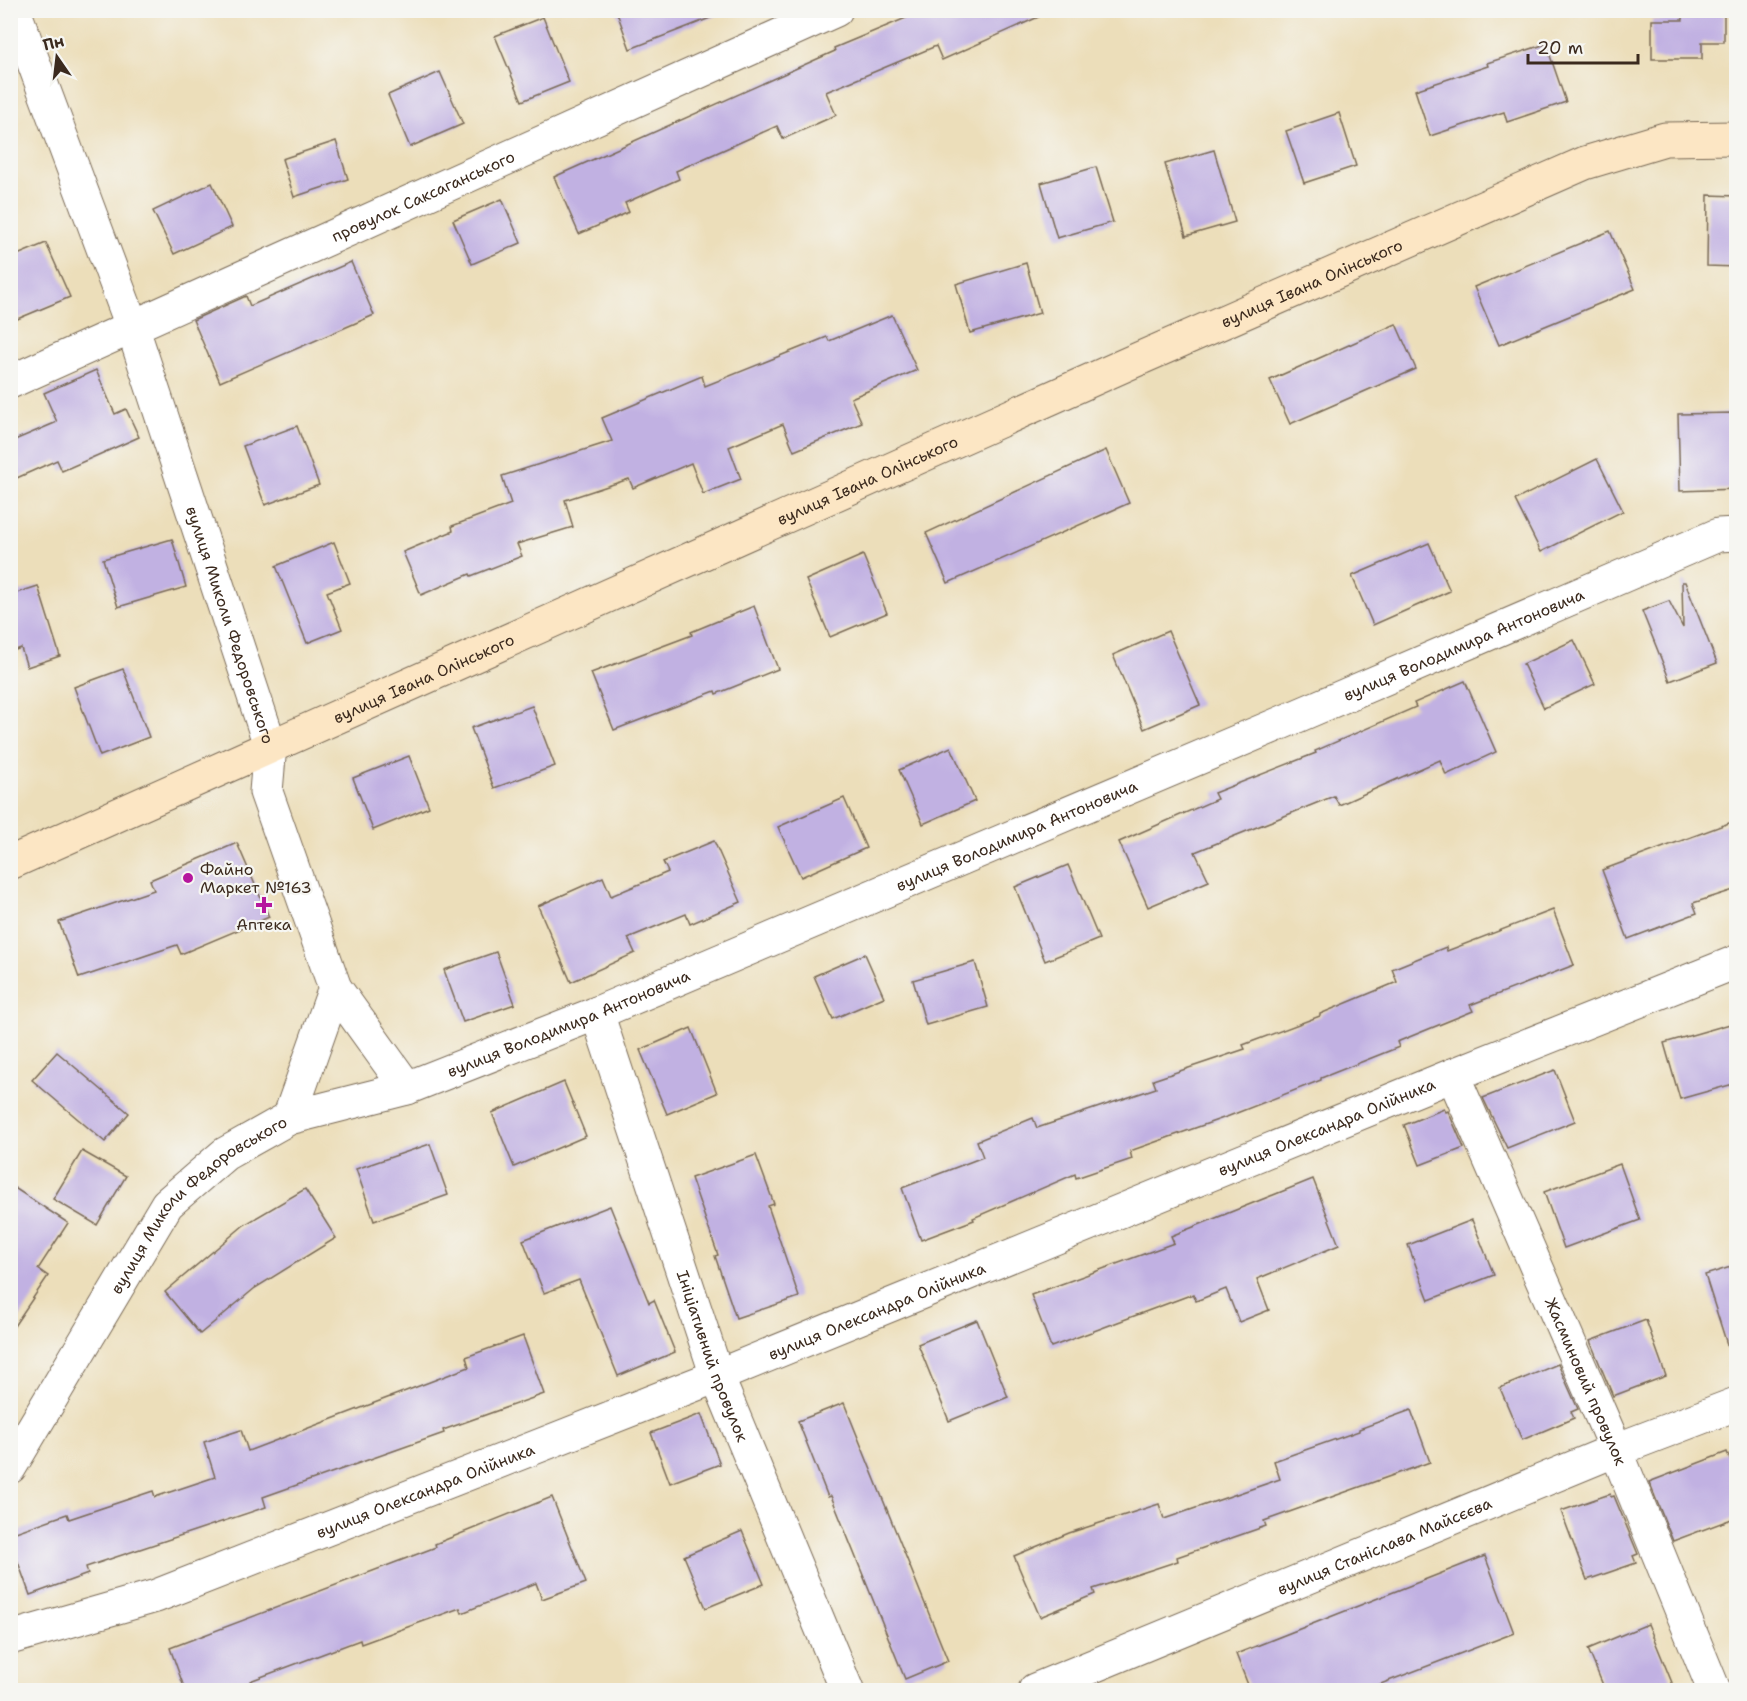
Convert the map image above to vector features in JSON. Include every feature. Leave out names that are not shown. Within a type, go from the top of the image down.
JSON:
[{"type":"street","name":"вулиця Миколи Федоровського","points":[[10,1467],[167,1204],[225,1154],[289,1118],[335,987],[266,792],[270,745],[132,326],[14,10]]},
{"type":"street","name":"провулок Саксаганського","points":[[10,382],[836,10]]},
{"type":"street","name":"вулиця Івана Олінського","points":[[10,863],[1105,373],[1585,163],[1665,139],[1737,138]]},
{"type":"street","name":"вулиця Володимира Антоновича","points":[[289,1118],[407,1088],[597,1013],[1718,535],[1737,534]]},
{"type":"street","name":"вулиця Олександра Олійника","points":[[10,1638],[156,1596],[717,1376],[1453,1075],[1737,962]]},
{"type":"street","points":[[335,987],[407,1088]]},
{"type":"street","name":"Ініціативний провулок","points":[[597,1013],[717,1376],[847,1690]]},
{"type":"street","name":"Жасминовий провулок","points":[[1453,1075],[1616,1450],[1714,1690]]},
{"type":"street","name":"вулиця Станіслава Майсєєва","points":[[1035,1690],[1616,1450],[1737,1404]]},
{"type":"building","points":[[616,10],[722,10],[723,13],[630,49]]},
{"type":"building","points":[[925,10],[1054,10],[942,60],[936,46],[826,92],[836,115],[783,139],[777,126],[676,171],[679,179],[625,203],[629,212],[579,234],[554,177],[835,51],[834,48]]},
{"type":"building","points":[[1683,10],[1724,10],[1724,42],[1702,42],[1702,59],[1652,59],[1652,20],[1683,20]]},
{"type":"building","points":[[543,17],[569,82],[522,101],[495,36]]},
{"type":"building","points":[[1546,44],[1566,102],[1507,122],[1504,112],[1430,136],[1415,90]]},
{"type":"building","points":[[440,72],[463,124],[410,147],[388,95]]},
{"type":"building","points":[[1339,113],[1356,166],[1304,183],[1286,131]]},
{"type":"building","points":[[336,141],[348,179],[294,197],[282,159]]},
{"type":"building","points":[[1214,150],[1235,222],[1186,236],[1165,164]]},
{"type":"building","points":[[1096,167],[1113,222],[1057,238],[1041,183]]},
{"type":"building","points":[[212,183],[232,227],[174,254],[153,211]]},
{"type":"building","points":[[1708,195],[1737,196],[1737,267],[1707,266]]},
{"type":"building","points":[[502,199],[521,243],[472,264],[453,220]]},
{"type":"building","points":[[1610,231],[1635,289],[1499,345],[1474,287]]},
{"type":"building","points":[[46,243],[70,297],[10,322],[10,258]]},
{"type":"building","points":[[351,262],[374,315],[220,382],[193,320],[246,296],[250,306]]},
{"type":"building","points":[[1026,263],[1040,313],[970,333],[956,284]]},
{"type":"building","points":[[892,315],[917,370],[851,398],[862,423],[794,451],[783,424],[729,447],[741,479],[703,494],[691,463],[633,488],[629,479],[565,500],[573,527],[517,544],[522,556],[471,576],[470,574],[421,595],[403,552],[453,531],[452,526],[511,504],[502,476],[612,441],[602,418],[702,376],[705,386],[827,337],[829,341]]},
{"type":"building","points":[[1396,324],[1416,369],[1290,424],[1270,380]]},
{"type":"building","points":[[96,370],[115,414],[126,409],[139,437],[62,471],[57,460],[10,481],[10,442],[57,422],[44,393]]},
{"type":"building","points":[[1735,413],[1737,489],[1680,491],[1678,414]]},
{"type":"building","points":[[297,426],[319,485],[265,505],[243,446]]},
{"type":"building","points":[[1106,450],[1129,503],[948,583],[926,533]]},
{"type":"building","points":[[1597,459],[1623,511],[1541,552],[1515,500]]},
{"type":"building","points":[[172,539],[186,587],[118,607],[103,559]]},
{"type":"building","points":[[334,542],[350,583],[327,592],[342,629],[307,643],[276,566]]},
{"type":"building","points":[[1429,543],[1450,591],[1373,625],[1352,576]]},
{"type":"building","points":[[863,555],[887,613],[830,637],[806,580]]},
{"type":"building","points":[[1682,582],[1685,582],[1717,663],[1670,681],[1642,611],[1669,601],[1683,628]]},
{"type":"building","points":[[38,586],[60,656],[27,667],[21,648],[10,652],[10,595]]},
{"type":"building","points":[[754,606],[778,669],[716,694],[715,691],[614,730],[591,673],[692,635],[691,632]]},
{"type":"building","points":[[1168,631],[1200,705],[1144,729],[1113,655]]},
{"type":"building","points":[[1574,640],[1595,684],[1544,708],[1523,664]]},
{"type":"building","points":[[123,669],[149,737],[100,756],[74,687]]},
{"type":"building","points":[[1465,681],[1496,752],[1446,775],[1440,760],[1339,805],[1334,796],[1195,852],[1209,881],[1148,907],[1119,842],[1217,799],[1214,793],[1316,753],[1315,751],[1416,707],[1414,703]]},
{"type":"building","points":[[532,706],[555,766],[494,788],[471,728]]},
{"type":"building","points":[[951,747],[975,801],[923,824],[899,770]]},
{"type":"building","points":[[409,756],[429,807],[373,830],[353,778]]},
{"type":"building","points":[[844,798],[866,848],[801,877],[778,827]]},
{"type":"building","points":[[1737,820],[1737,889],[1693,903],[1697,913],[1628,939],[1602,870]]},
{"type":"building","points":[[714,841],[741,902],[690,924],[686,914],[628,938],[635,953],[571,982],[538,906],[603,877],[611,896],[668,872],[663,862]]},
{"type":"building","points":[[237,843],[269,917],[181,954],[177,945],[79,978],[59,922],[154,890],[150,880]]},
{"type":"building","points":[[1068,865],[1099,939],[1045,961],[1015,887]]},
{"type":"building","points":[[1553,910],[1574,965],[1470,1005],[1473,1011],[1397,1042],[1399,1047],[1321,1078],[1321,1080],[1130,1151],[1132,1159],[1076,1178],[1075,1174],[973,1218],[974,1220],[921,1240],[902,1188],[983,1157],[977,1141],[1033,1118],[1037,1128],[1156,1088],[1153,1080],[1245,1049],[1243,1045],[1320,1016],[1320,1014],[1397,982],[1392,969],[1446,947],[1447,951]]},
{"type":"building","points":[[496,952],[515,1004],[463,1022],[444,970]]},
{"type":"building","points":[[865,954],[884,997],[833,1019],[814,976]]},
{"type":"building","points":[[975,962],[988,1007],[926,1025],[913,980]]},
{"type":"building","points":[[1737,1022],[1737,1083],[1680,1099],[1664,1043]]},
{"type":"building","points":[[691,1028],[717,1093],[667,1114],[640,1050]]},
{"type":"building","points":[[57,1052],[129,1113],[105,1142],[32,1080]]},
{"type":"building","points":[[1555,1070],[1575,1121],[1507,1148],[1483,1098]]},
{"type":"building","points":[[564,1082],[586,1136],[514,1167],[492,1113]]},
{"type":"building","points":[[1444,1109],[1448,1111],[1464,1148],[1420,1165],[1404,1125]]},
{"type":"building","points":[[430,1144],[448,1195],[374,1221],[356,1169]]},
{"type":"building","points":[[82,1151],[126,1176],[97,1225],[53,1199]]},
{"type":"building","points":[[756,1155],[774,1204],[768,1206],[799,1297],[736,1318],[715,1256],[718,1255],[691,1178]]},
{"type":"building","points":[[1620,1164],[1640,1220],[1564,1248],[1544,1192]]},
{"type":"building","points":[[1313,1179],[1339,1245],[1257,1279],[1269,1310],[1239,1322],[1226,1289],[1196,1301],[1193,1294],[1051,1347],[1031,1295],[1174,1243],[1171,1236]]},
{"type":"building","points":[[10,1185],[68,1223],[38,1269],[48,1276],[10,1332]]},
{"type":"building","points":[[305,1189],[336,1238],[255,1288],[200,1334],[165,1292],[244,1225]]},
{"type":"building","points":[[610,1206],[649,1303],[654,1300],[675,1352],[618,1376],[579,1280],[544,1293],[523,1240]]},
{"type":"building","points":[[1472,1220],[1494,1275],[1429,1300],[1408,1245]]},
{"type":"building","points":[[1737,1265],[1737,1353],[1730,1354],[1705,1275]]},
{"type":"building","points":[[977,1320],[1008,1397],[949,1421],[918,1344]]},
{"type":"building","points":[[1646,1320],[1666,1376],[1613,1396],[1590,1341]]},
{"type":"building","points":[[523,1336],[544,1394],[443,1430],[444,1433],[263,1497],[266,1507],[86,1567],[88,1574],[30,1595],[10,1540],[10,1534],[67,1514],[69,1519],[153,1491],[155,1497],[215,1477],[204,1442],[241,1430],[248,1451],[469,1367],[466,1357]]},
{"type":"building","points":[[1558,1364],[1578,1409],[1571,1412],[1574,1418],[1522,1440],[1500,1388]]},
{"type":"building","points":[[844,1403],[948,1661],[905,1679],[798,1421]]},
{"type":"building","points":[[1411,1410],[1430,1462],[1264,1521],[1266,1526],[1177,1557],[1178,1561],[1093,1589],[1095,1594],[1040,1617],[1014,1556],[1069,1533],[1159,1504],[1164,1519],[1280,1479],[1274,1461]]},
{"type":"building","points":[[701,1414],[720,1464],[670,1483],[651,1433]]},
{"type":"building","points":[[1727,1452],[1737,1477],[1737,1517],[1673,1541],[1649,1482]]},
{"type":"building","points":[[1610,1494],[1611,1497],[1614,1496],[1638,1554],[1633,1556],[1636,1563],[1587,1580],[1561,1511]]},
{"type":"building","points":[[552,1497],[586,1583],[542,1599],[536,1583],[462,1613],[460,1608],[361,1644],[360,1640],[250,1681],[253,1690],[185,1690],[170,1648],[436,1547],[435,1544]]},
{"type":"building","points":[[742,1531],[764,1584],[706,1608],[684,1556]]},
{"type":"building","points":[[1485,1556],[1514,1633],[1365,1690],[1250,1690],[1236,1654]]},
{"type":"building","points":[[1648,1624],[1675,1690],[1605,1690],[1588,1649]]},
{"type":"place","name":"Файно Маркет №163","points":[[188,878]]},
{"type":"place","name":"Аптека","points":[[264,905]]}]
